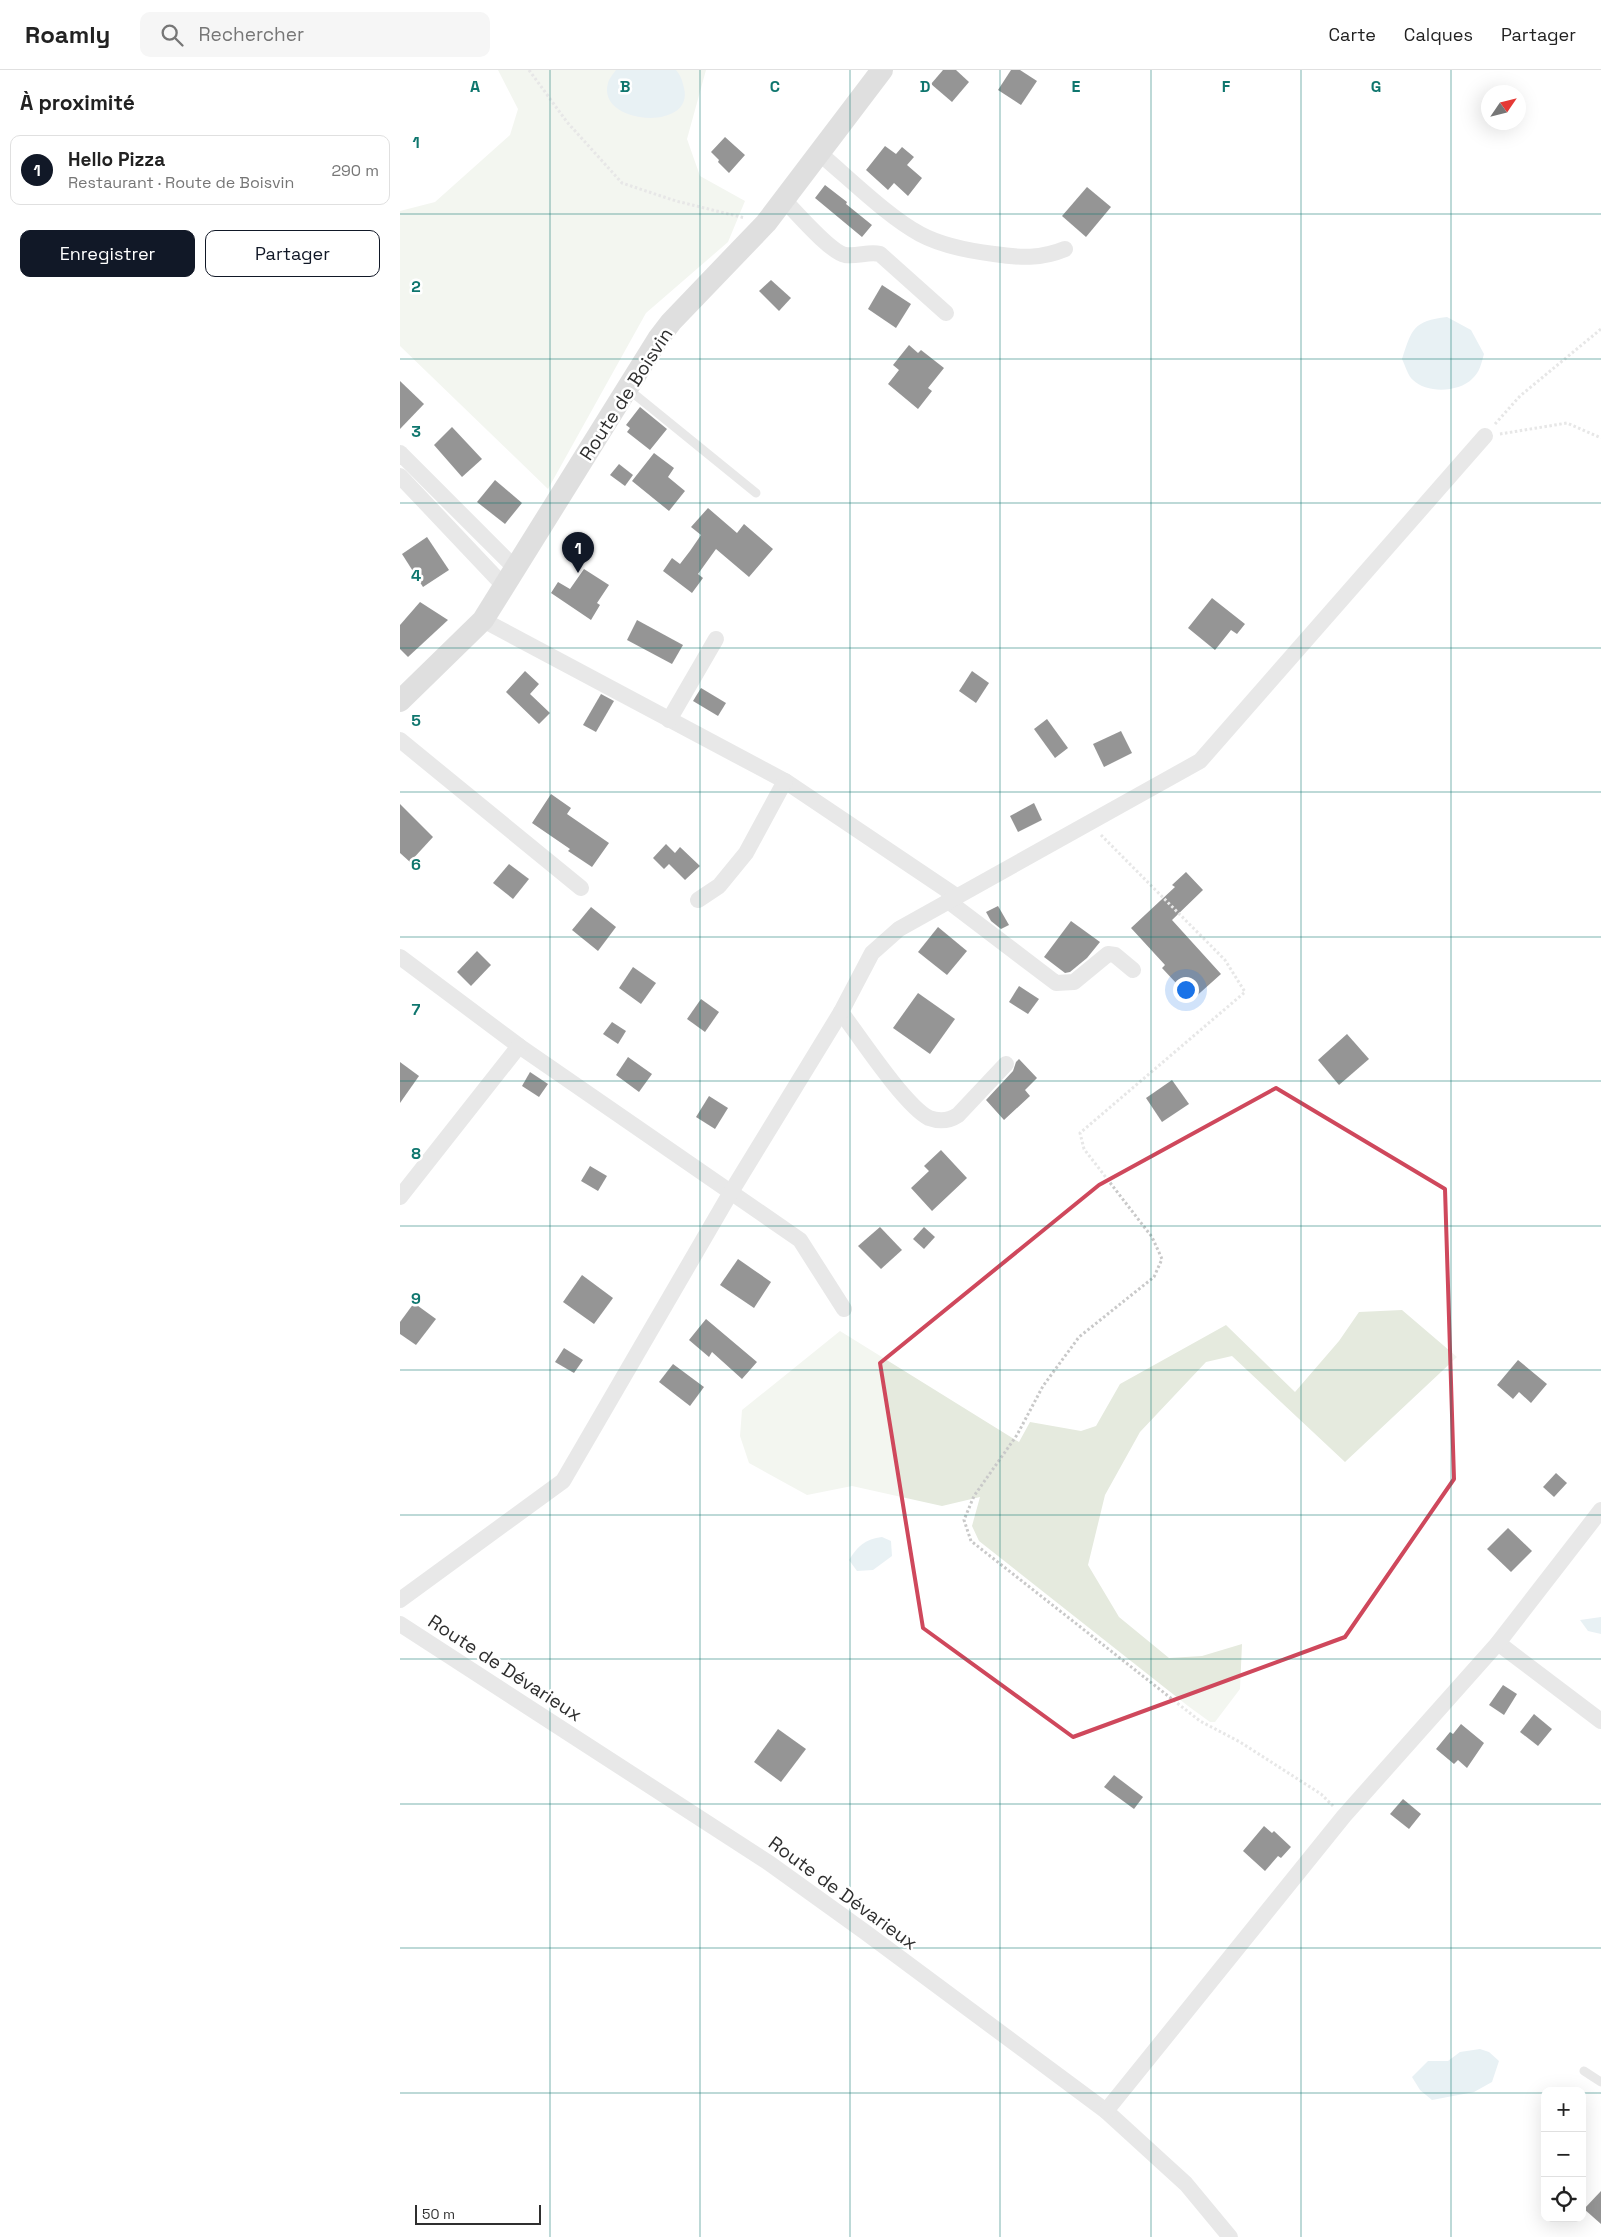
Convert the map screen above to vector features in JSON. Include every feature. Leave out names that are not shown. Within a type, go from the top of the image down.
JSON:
[{"type":"main road","name":"Route de Boisvin","points":[[400,702],[483,620],[511,578],[658,339],[671,322],[766,223],[882,70]]},
{"type":"street","points":[[819,153],[902,223],[921,235],[975,251],[1016,257],[1040,257],[1065,248]]},
{"type":"street","points":[[784,200],[834,250],[847,255],[872,252],[880,254],[946,313]]},
{"type":"street","points":[[400,1600],[563,1481],[731,1192],[841,1012],[872,953],[884,940],[899,929],[1200,761],[1485,436]]},
{"type":"street","points":[[400,453],[511,578]]},
{"type":"street","points":[[400,476],[511,578]]},
{"type":"street","points":[[483,620],[785,781],[952,899],[1056,983],[1074,982],[1108,954],[1115,955],[1133,970]]},
{"type":"street","points":[[669,720],[716,639]]},
{"type":"street","points":[[400,740],[581,888]]},
{"type":"street","points":[[698,900],[719,886],[746,853],[785,781]]},
{"type":"street","points":[[400,957],[519,1046],[800,1240],[844,1309]]},
{"type":"street","points":[[841,1012],[909,1102],[930,1118],[942,1121],[951,1120],[1006,1064]]},
{"type":"street","points":[[400,1197],[519,1046]]},
{"type":"street","points":[[1106,2111],[1344,1816],[1498,1643],[1601,1510]]},
{"type":"street","name":"Route de Dévarieux","points":[[400,1624],[769,1863],[1106,2111],[1186,2184],[1230,2237]]},
{"type":"street","points":[[1498,1643],[1601,1721]]},
{"type":"lane","points":[[628,388],[756,493]]},
{"type":"lane","points":[[1584,2071],[1601,2082]]},
{"type":"path","points":[[529,70],[566,122],[622,183],[676,201],[766,223]]},
{"type":"path","points":[[1485,436],[1520,396],[1601,329]]},
{"type":"path","points":[[1485,436],[1567,423],[1601,438]]},
{"type":"path","points":[[1089,822],[1225,960],[1245,992],[1080,1133],[1084,1149],[1152,1237],[1162,1259],[1154,1277],[1078,1337],[1043,1386],[1017,1435],[974,1496],[964,1520],[971,1541],[1200,1721],[1240,1742],[1321,1794],[1344,1816]]},
{"type":"highlighted area","points":[[1276,1088],[1445,1189],[1454,1479],[1345,1637],[1073,1737],[923,1628],[880,1363],[1099,1185]]},
{"type":"shaded area","points":[[498,70],[706,70],[687,139],[700,176],[745,201],[728,242],[646,313],[548,489],[400,346],[400,211],[435,202],[510,135],[518,109]]},
{"type":"shaded area","points":[[616,70],[676,70],[684,88],[683,102],[675,112],[662,117],[646,118],[630,115],[616,108],[608,97],[608,83]]},
{"type":"shaded area","points":[[1447,317],[1471,330],[1484,354],[1480,368],[1472,379],[1459,387],[1443,390],[1426,388],[1411,378],[1402,359],[1408,340],[1420,324]]},
{"type":"shaded area","points":[[1402,1310],[1457,1357],[1345,1462],[1232,1356],[1206,1362],[1140,1432],[1105,1495],[1088,1565],[1119,1617],[1169,1658],[1202,1656],[1242,1644],[1240,1689],[1215,1722],[1210,1722],[1188,1706],[979,1541],[972,1526],[980,1497],[942,1506],[852,1486],[807,1495],[749,1463],[740,1436],[742,1410],[840,1331],[1019,1442],[1030,1422],[1081,1431],[1096,1426],[1120,1384],[1226,1325],[1295,1392],[1339,1341],[1359,1312]]},
{"type":"shaded area","points":[[882,1537],[891,1541],[892,1556],[873,1570],[857,1571],[849,1560],[852,1555],[866,1541]]},
{"type":"shaded area","points":[[1601,1617],[1601,1634],[1588,1631],[1580,1620]]},
{"type":"shaded area","points":[[1480,2049],[1489,2052],[1499,2061],[1492,2082],[1474,2092],[1432,2100],[1420,2090],[1412,2077],[1428,2061],[1448,2061],[1460,2052]]},
{"type":"building","points":[[943,70],[956,70],[969,82],[952,102],[931,84]]},
{"type":"building","points":[[1011,70],[1020,70],[1037,81],[1021,105],[998,90]]},
{"type":"building","points":[[725,137],[745,155],[729,173],[711,152]]},
{"type":"building","points":[[885,146],[896,154],[902,147],[914,157],[907,165],[922,178],[908,196],[894,183],[888,190],[866,170]]},
{"type":"building","points":[[825,185],[872,225],[862,237],[815,198]]},
{"type":"building","points":[[1087,187],[1111,207],[1086,237],[1062,216]]},
{"type":"building","points":[[771,280],[791,298],[779,311],[759,291]]},
{"type":"building","points":[[882,285],[911,304],[896,328],[868,309]]},
{"type":"building","points":[[909,345],[918,353],[921,350],[944,368],[928,388],[932,391],[918,409],[888,384],[899,370],[893,365]]},
{"type":"building","points":[[400,381],[424,404],[400,429]]},
{"type":"building","points":[[640,407],[667,429],[650,450],[627,432],[630,428],[626,425]]},
{"type":"building","points":[[452,427],[482,459],[462,477],[434,445]]},
{"type":"building","points":[[654,453],[674,468],[668,477],[685,491],[669,511],[632,481]]},
{"type":"building","points":[[619,464],[633,475],[625,486],[610,475]]},
{"type":"building","points":[[495,480],[522,503],[505,524],[477,502]]},
{"type":"building","points":[[708,508],[737,533],[744,524],[773,549],[749,577],[716,549],[698,574],[703,578],[692,593],[663,571],[672,558],[680,564],[690,551],[701,535],[691,527]]},
{"type":"building","points":[[427,537],[449,570],[423,587],[402,554]]},
{"type":"building","points":[[584,569],[609,585],[597,603],[600,605],[591,620],[551,593],[558,582],[570,589]]},
{"type":"building","points":[[1212,598],[1245,624],[1237,634],[1231,630],[1215,650],[1188,628]]},
{"type":"building","points":[[420,602],[448,620],[408,657],[400,649],[400,625]]},
{"type":"building","points":[[637,620],[683,645],[672,664],[627,640]]},
{"type":"building","points":[[525,671],[539,684],[530,694],[550,713],[539,724],[506,692]]},
{"type":"building","points":[[972,671],[989,683],[976,703],[959,691]]},
{"type":"building","points":[[701,688],[726,703],[718,716],[693,701]]},
{"type":"building","points":[[601,694],[614,701],[596,732],[583,725]]},
{"type":"building","points":[[1047,719],[1068,748],[1055,758],[1034,729]]},
{"type":"building","points":[[1121,731],[1132,753],[1104,767],[1093,744]]},
{"type":"building","points":[[551,794],[571,808],[567,814],[609,843],[592,867],[568,851],[570,849],[532,823]]},
{"type":"building","points":[[1034,803],[1042,820],[1018,832],[1010,816]]},
{"type":"building","points":[[400,804],[433,837],[410,862],[400,853]]},
{"type":"building","points":[[666,844],[675,853],[680,847],[700,866],[685,880],[669,864],[664,869],[653,858]]},
{"type":"building","points":[[509,864],[529,879],[513,899],[493,883]]},
{"type":"building","points":[[1186,872],[1203,890],[1172,920],[1221,974],[1192,1000],[1162,968],[1165,965],[1131,928],[1175,887],[1172,885]]},
{"type":"building","points":[[998,906],[1009,925],[1001,929],[991,921],[986,912]]},
{"type":"building","points":[[591,907],[616,927],[598,951],[572,930]]},
{"type":"building","points":[[1071,921],[1100,942],[1087,958],[1070,972],[1065,973],[1044,957]]},
{"type":"building","points":[[938,927],[967,951],[947,975],[918,952]]},
{"type":"building","points":[[477,951],[491,965],[471,986],[457,972]]},
{"type":"building","points":[[633,967],[656,983],[641,1004],[619,988]]},
{"type":"building","points":[[1019,986],[1039,999],[1028,1014],[1009,1002]]},
{"type":"building","points":[[918,993],[955,1019],[930,1054],[893,1028]]},
{"type":"building","points":[[701,999],[719,1012],[705,1032],[687,1019]]},
{"type":"building","points":[[612,1022],[626,1031],[618,1044],[603,1034]]},
{"type":"building","points":[[1347,1034],[1369,1059],[1339,1085],[1318,1060]]},
{"type":"building","points":[[628,1057],[652,1074],[639,1092],[616,1075]]},
{"type":"building","points":[[1019,1059],[1037,1078],[1025,1090],[1030,1096],[1004,1120],[986,1100],[1013,1071]]},
{"type":"building","points":[[400,1062],[419,1076],[400,1103]]},
{"type":"building","points":[[530,1072],[548,1084],[539,1097],[522,1086]]},
{"type":"building","points":[[1172,1080],[1189,1104],[1162,1122],[1146,1098]]},
{"type":"building","points":[[709,1096],[728,1108],[715,1129],[696,1117]]},
{"type":"building","points":[[941,1150],[967,1178],[932,1211],[911,1188],[929,1171],[924,1166]]},
{"type":"building","points":[[590,1166],[607,1176],[598,1191],[581,1181]]},
{"type":"building","points":[[880,1227],[902,1250],[881,1269],[858,1246]]},
{"type":"building","points":[[924,1227],[935,1237],[924,1249],[913,1239]]},
{"type":"building","points":[[738,1259],[771,1282],[754,1308],[720,1285]]},
{"type":"building","points":[[582,1275],[613,1298],[594,1324],[563,1302]]},
{"type":"building","points":[[414,1303],[436,1319],[416,1345],[400,1334],[400,1322]]},
{"type":"building","points":[[706,1319],[757,1362],[742,1379],[712,1352],[709,1357],[689,1340]]},
{"type":"building","points":[[564,1348],[583,1360],[574,1373],[555,1362]]},
{"type":"building","points":[[1518,1360],[1547,1384],[1531,1403],[1519,1392],[1513,1399],[1497,1385]]},
{"type":"building","points":[[673,1364],[704,1387],[690,1406],[659,1382]]},
{"type":"building","points":[[1556,1473],[1567,1483],[1554,1497],[1543,1487]]},
{"type":"building","points":[[1508,1528],[1532,1551],[1511,1572],[1487,1549]]},
{"type":"building","points":[[1503,1685],[1517,1694],[1504,1715],[1489,1705]]},
{"type":"building","points":[[1534,1714],[1552,1729],[1538,1746],[1520,1732]]},
{"type":"building","points":[[1461,1724],[1484,1743],[1467,1768],[1458,1760],[1454,1764],[1436,1749],[1450,1732],[1453,1734]]},
{"type":"building","points":[[778,1729],[806,1749],[781,1782],[754,1762]]},
{"type":"building","points":[[1114,1775],[1143,1797],[1134,1809],[1104,1787]]},
{"type":"building","points":[[1403,1799],[1421,1814],[1409,1829],[1390,1814]]},
{"type":"building","points":[[1264,1826],[1272,1833],[1274,1831],[1291,1847],[1281,1858],[1278,1856],[1265,1871],[1243,1851]]},
{"type":"building","points":[[1601,2191],[1601,2224],[1586,2211],[1586,2207]]},
{"type":"place","name":"Hello Pizza","points":[[578,573]]}]
